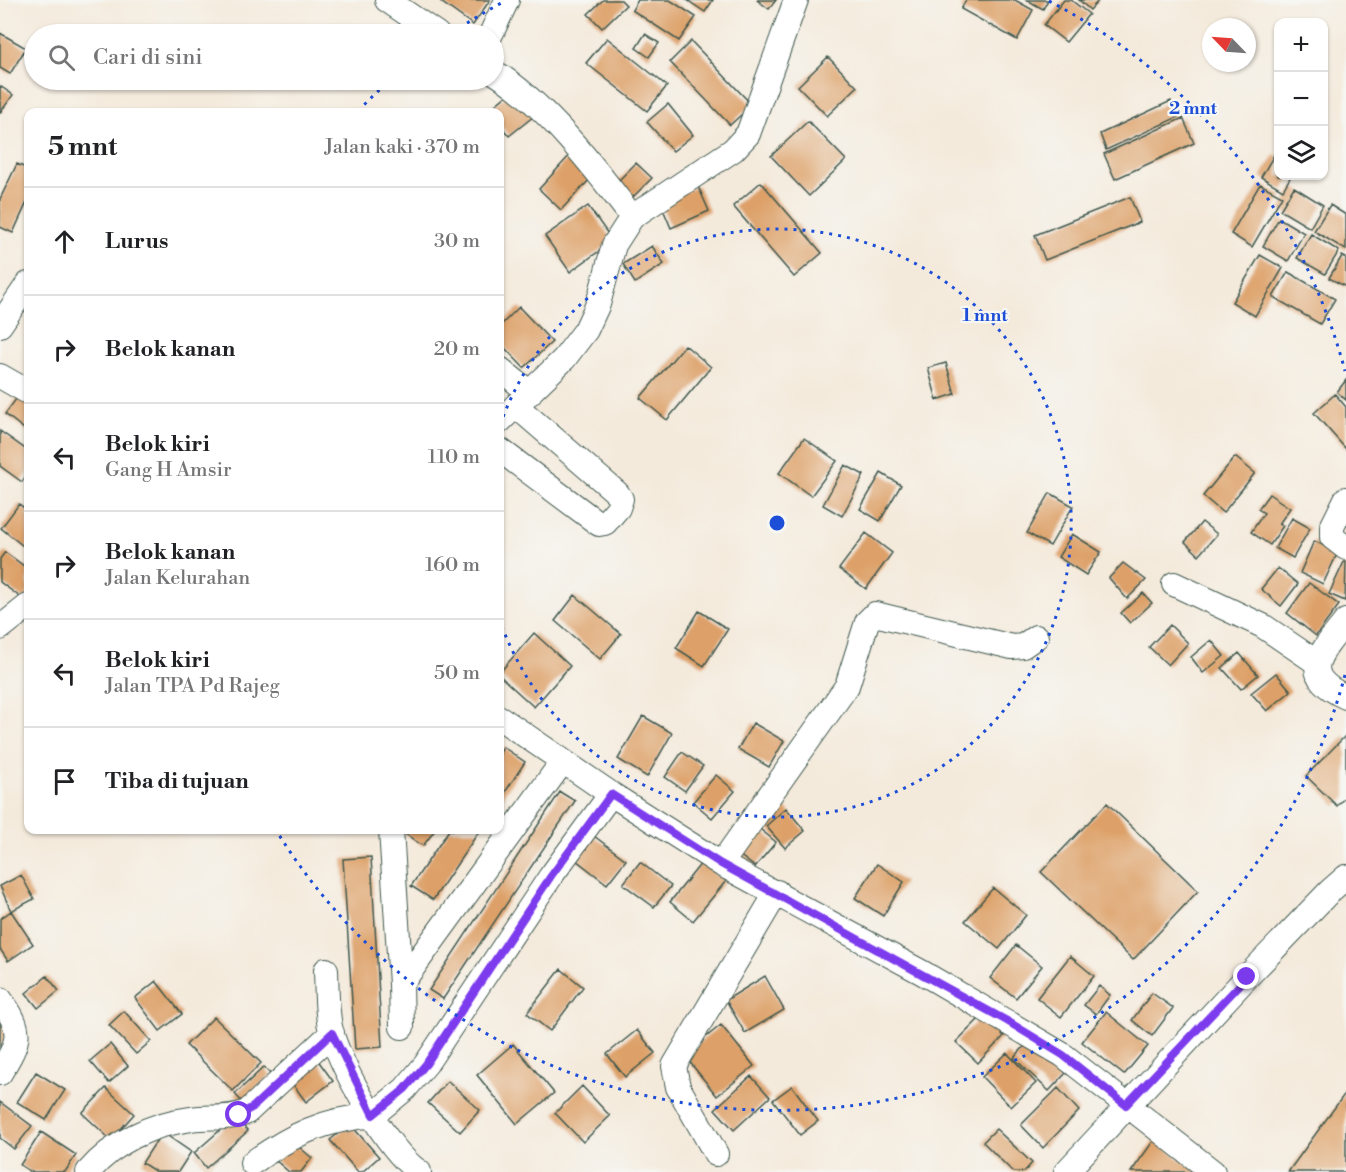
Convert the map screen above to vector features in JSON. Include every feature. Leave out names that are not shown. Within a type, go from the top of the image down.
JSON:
[{"type":"street","points":[[387,0],[422,24]]},
{"type":"street","points":[[496,24],[507,0]]},
{"type":"street","points":[[515,407],[564,359],[586,330],[598,304],[614,245],[632,216],[733,150],[748,134],[796,0]]},
{"type":"street","points":[[504,80],[525,96],[590,161],[632,216]]},
{"type":"street","points":[[0,325],[24,290]]},
{"type":"street","points":[[0,376],[24,390]]},
{"type":"street","points":[[504,379],[515,407],[616,493],[621,499],[618,508],[605,523],[599,524],[504,453]]},
{"type":"street","points":[[1346,499],[1332,527],[1332,537],[1346,548]]},
{"type":"street","points":[[1174,584],[1263,626],[1316,662]]},
{"type":"street","points":[[0,628],[24,609]]},
{"type":"street","points":[[721,864],[847,686],[867,622],[875,614],[1012,647],[1023,646],[1035,637]]},
{"type":"street","points":[[1346,621],[1316,662],[1317,676],[1326,688],[1346,697]]},
{"type":"street","points":[[504,721],[611,794],[721,864],[777,892],[1054,1049],[1213,1172]]},
{"type":"street","points":[[401,984],[563,762]]},
{"type":"street","points":[[252,1163],[303,1131],[342,1118],[373,1115],[405,1089],[426,1064],[551,876],[611,794]]},
{"type":"street","points":[[391,834],[402,1027]]},
{"type":"street","points":[[1066,1172],[1126,1105],[1346,877]]},
{"type":"street","points":[[716,1154],[678,1087],[674,1066],[777,892]]},
{"type":"street","points":[[326,970],[332,1033],[373,1115],[393,1147],[414,1171]]},
{"type":"street","points":[[0,999],[14,1017],[18,1032],[15,1048],[0,1073]]},
{"type":"street","points":[[88,1172],[129,1138],[156,1126],[247,1112],[332,1033]]},
{"type":"building","points":[[442,0],[490,0],[474,24],[441,2]]},
{"type":"building","points":[[603,0],[621,0],[626,5],[602,28],[588,14]]},
{"type":"building","points":[[638,0],[670,0],[696,17],[679,41],[632,10]]},
{"type":"building","points":[[687,0],[713,0],[705,12]]},
{"type":"building","points":[[757,0],[776,0],[769,9]]},
{"type":"building","points":[[966,0],[1015,0],[1033,10],[1017,40],[961,9]]},
{"type":"building","points":[[1027,0],[1048,0],[1043,9]]},
{"type":"building","points":[[1064,0],[1071,0],[1089,14],[1066,42],[1044,25]]},
{"type":"building","points":[[1079,0],[1099,0],[1090,10]]},
{"type":"building","points":[[0,33],[24,47],[24,51],[10,74],[0,68]]},
{"type":"building","points":[[645,34],[659,43],[649,57],[636,48]]},
{"type":"building","points":[[607,38],[667,86],[647,111],[586,63]]},
{"type":"building","points":[[691,41],[752,105],[730,125],[670,62]]},
{"type":"building","points":[[828,57],[857,87],[827,116],[798,86]]},
{"type":"building","points":[[0,86],[13,95],[0,113]]},
{"type":"building","points":[[512,91],[534,116],[509,136],[504,130],[504,108],[492,108]]},
{"type":"building","points":[[1171,101],[1178,117],[1106,150],[1100,134]]},
{"type":"building","points":[[668,104],[693,135],[673,151],[647,122]]},
{"type":"building","points":[[1183,118],[1194,143],[1115,179],[1104,154]]},
{"type":"building","points":[[808,121],[846,160],[809,196],[771,156]]},
{"type":"building","points":[[570,155],[592,177],[561,210],[539,189]]},
{"type":"building","points":[[1274,155],[1274,180],[1289,180],[1283,190],[1261,177]]},
{"type":"building","points":[[636,163],[652,178],[630,200],[615,184]]},
{"type":"building","points":[[17,164],[24,167],[24,209],[13,233],[0,227],[0,199]]},
{"type":"building","points":[[761,182],[822,253],[794,277],[733,206]]},
{"type":"building","points":[[1260,184],[1282,196],[1252,247],[1231,234]]},
{"type":"building","points":[[698,186],[709,211],[671,228],[660,202]]},
{"type":"building","points":[[1294,187],[1323,205],[1310,228],[1280,210]]},
{"type":"building","points":[[1130,197],[1140,222],[1045,260],[1035,235]]},
{"type":"building","points":[[1330,205],[1346,215],[1346,250],[1314,231]]},
{"type":"building","points":[[588,206],[613,241],[570,272],[545,236]]},
{"type":"building","points":[[1279,218],[1304,233],[1288,261],[1263,246]]},
{"type":"building","points":[[1311,234],[1339,251],[1325,274],[1297,258]]},
{"type":"building","points":[[652,246],[664,264],[635,283],[623,264]]},
{"type":"building","points":[[1260,255],[1283,268],[1255,316],[1232,302]]},
{"type":"building","points":[[1342,256],[1346,258],[1346,287],[1329,278]]},
{"type":"building","points":[[1288,272],[1335,299],[1320,324],[1273,297]]},
{"type":"building","points":[[519,307],[552,342],[524,368],[504,347],[504,322]]},
{"type":"building","points":[[685,345],[711,367],[667,420],[640,398]]},
{"type":"building","points":[[946,363],[955,394],[937,400],[928,368]]},
{"type":"building","points":[[1346,380],[1346,400],[1337,392]]},
{"type":"building","points":[[1335,394],[1346,407],[1346,449],[1314,413]]},
{"type":"building","points":[[19,395],[24,399],[24,429],[5,414]]},
{"type":"building","points":[[0,431],[24,448],[24,479],[22,482],[0,466]]},
{"type":"building","points":[[804,438],[837,461],[811,496],[779,473]]},
{"type":"building","points":[[1235,457],[1255,473],[1223,513],[1203,496]]},
{"type":"building","points":[[845,465],[864,475],[842,516],[823,505]]},
{"type":"building","points":[[881,473],[901,485],[880,521],[860,509]]},
{"type":"building","points":[[1050,493],[1073,506],[1050,546],[1027,533]]},
{"type":"building","points":[[1269,494],[1290,508],[1279,524],[1283,526],[1270,545],[1251,532],[1264,513],[1258,509]]},
{"type":"building","points":[[19,504],[24,508],[24,547],[1,528]]},
{"type":"building","points":[[1292,518],[1310,528],[1293,558],[1275,548]]},
{"type":"building","points":[[1202,522],[1217,534],[1199,555],[1185,542]]},
{"type":"building","points":[[866,533],[892,553],[866,589],[839,569]]},
{"type":"building","points":[[1072,534],[1101,552],[1086,575],[1058,557]]},
{"type":"building","points":[[1314,541],[1338,552],[1323,584],[1300,573]]},
{"type":"building","points":[[5,552],[24,566],[24,600],[0,582],[0,559]]},
{"type":"building","points":[[1346,562],[1345,601],[1329,594]]},
{"type":"building","points":[[1123,563],[1146,580],[1127,599],[1109,578]]},
{"type":"building","points":[[1278,568],[1298,584],[1281,606],[1261,589]]},
{"type":"building","points":[[1309,583],[1339,605],[1316,636],[1287,613]]},
{"type":"building","points":[[1143,593],[1152,603],[1130,623],[1121,613]]},
{"type":"building","points":[[575,595],[621,634],[600,659],[555,621]]},
{"type":"building","points":[[699,611],[728,629],[704,666],[676,648]]},
{"type":"building","points":[[1170,625],[1188,643],[1168,665],[1149,647]]},
{"type":"building","points":[[534,633],[570,666],[534,707],[504,680],[504,667]]},
{"type":"building","points":[[1211,640],[1224,656],[1203,673],[1191,657]]},
{"type":"building","points":[[1239,653],[1258,675],[1241,689],[1222,668]]},
{"type":"building","points":[[1276,673],[1291,691],[1267,711],[1251,693]]},
{"type":"building","points":[[643,716],[672,733],[647,777],[618,759]]},
{"type":"building","points":[[753,723],[784,741],[769,767],[738,749]]},
{"type":"building","points":[[1346,735],[1346,796],[1337,806],[1306,776]]},
{"type":"building","points":[[504,748],[525,762],[504,794]]},
{"type":"building","points":[[682,752],[703,766],[685,791],[665,777]]},
{"type":"building","points":[[716,775],[735,791],[712,818],[693,802]]},
{"type":"building","points":[[560,792],[575,801],[443,999],[429,990]]},
{"type":"building","points":[[1107,803],[1198,891],[1133,960],[1041,872]]},
{"type":"building","points":[[786,808],[805,831],[785,848],[766,826]]},
{"type":"building","points":[[755,825],[776,842],[755,867],[734,851]]},
{"type":"building","points":[[405,834],[432,834],[423,846]]},
{"type":"building","points":[[446,834],[477,834],[433,900],[411,886]]},
{"type":"building","points":[[594,836],[626,860],[607,884],[576,860]]},
{"type":"building","points":[[371,857],[382,1047],[355,1049],[343,859]]},
{"type":"building","points":[[640,862],[671,886],[654,907],[623,884]]},
{"type":"building","points":[[702,862],[726,881],[693,921],[670,902]]},
{"type":"building","points":[[877,864],[904,882],[883,916],[855,898]]},
{"type":"building","points":[[21,875],[34,899],[11,911],[0,886]]},
{"type":"building","points":[[993,888],[1026,915],[999,949],[965,921]]},
{"type":"building","points":[[11,911],[33,944],[8,961],[0,949],[0,919]]},
{"type":"building","points":[[1016,945],[1042,966],[1016,998],[990,978]]},
{"type":"building","points":[[1070,956],[1094,976],[1061,1017],[1037,998]]},
{"type":"building","points":[[561,969],[583,987],[550,1031],[527,1013]]},
{"type":"building","points":[[47,976],[59,991],[38,1008],[26,993]]},
{"type":"building","points":[[765,976],[784,1010],[745,1033],[726,1000]]},
{"type":"building","points":[[156,981],[182,1014],[160,1031],[135,998]]},
{"type":"building","points":[[1099,986],[1110,995],[1096,1014],[1084,1005]]},
{"type":"building","points":[[1152,993],[1173,1008],[1152,1036],[1132,1020]]},
{"type":"building","points":[[124,1011],[151,1041],[136,1054],[109,1025]]},
{"type":"building","points":[[1106,1012],[1148,1046],[1124,1075],[1082,1042]]},
{"type":"building","points":[[983,1015],[1004,1036],[978,1063],[956,1042]]},
{"type":"building","points":[[214,1017],[261,1063],[233,1091],[186,1045]]},
{"type":"building","points":[[0,1020],[15,1037],[0,1048]]},
{"type":"building","points":[[721,1025],[754,1066],[717,1096],[684,1055]]},
{"type":"building","points":[[637,1030],[655,1053],[625,1077],[607,1054]]},
{"type":"building","points":[[1031,1039],[1066,1073],[1049,1091],[1014,1058]]},
{"type":"building","points":[[110,1044],[128,1066],[109,1083],[90,1061]]},
{"type":"building","points":[[513,1044],[554,1093],[517,1124],[477,1075]]},
{"type":"building","points":[[1007,1053],[1036,1083],[1011,1107],[982,1077]]},
{"type":"building","points":[[317,1059],[333,1081],[306,1102],[289,1079]]},
{"type":"building","points":[[264,1067],[271,1075],[242,1102],[235,1094]]},
{"type":"building","points":[[36,1072],[65,1090],[46,1120],[17,1102]]},
{"type":"building","points":[[751,1076],[770,1097],[734,1130],[715,1109]]},
{"type":"building","points":[[448,1081],[480,1110],[460,1132],[428,1103]]},
{"type":"building","points":[[582,1086],[610,1116],[583,1142],[555,1113]]},
{"type":"building","points":[[792,1086],[818,1121],[800,1135],[773,1100]]},
{"type":"building","points":[[106,1088],[134,1114],[111,1140],[82,1113]]},
{"type":"building","points":[[1058,1088],[1079,1111],[1043,1148],[1021,1125]]},
{"type":"building","points":[[1346,1092],[1346,1172],[1288,1172]]},
{"type":"building","points":[[0,1102],[32,1126],[14,1149],[0,1138]]},
{"type":"building","points":[[235,1117],[248,1131],[206,1168],[194,1153]]},
{"type":"building","points":[[350,1124],[379,1157],[362,1172],[358,1172],[330,1140]]},
{"type":"building","points":[[996,1129],[1032,1163],[1024,1172],[1013,1172],[983,1142]]},
{"type":"building","points":[[41,1132],[76,1155],[65,1172],[31,1172],[20,1165]]},
{"type":"building","points":[[162,1132],[191,1152],[178,1172],[156,1172],[142,1163]]},
{"type":"building","points":[[290,1139],[312,1158],[301,1172],[289,1172],[274,1159]]},
{"type":"building","points":[[1154,1140],[1199,1172],[1131,1172]]},
{"type":"route","points":[[239,1115],[253,1107],[332,1033],[373,1115],[405,1089],[426,1064],[551,876],[611,794],[721,864],[777,892],[1007,1021],[1063,1055],[1126,1105],[1247,977]]}]
